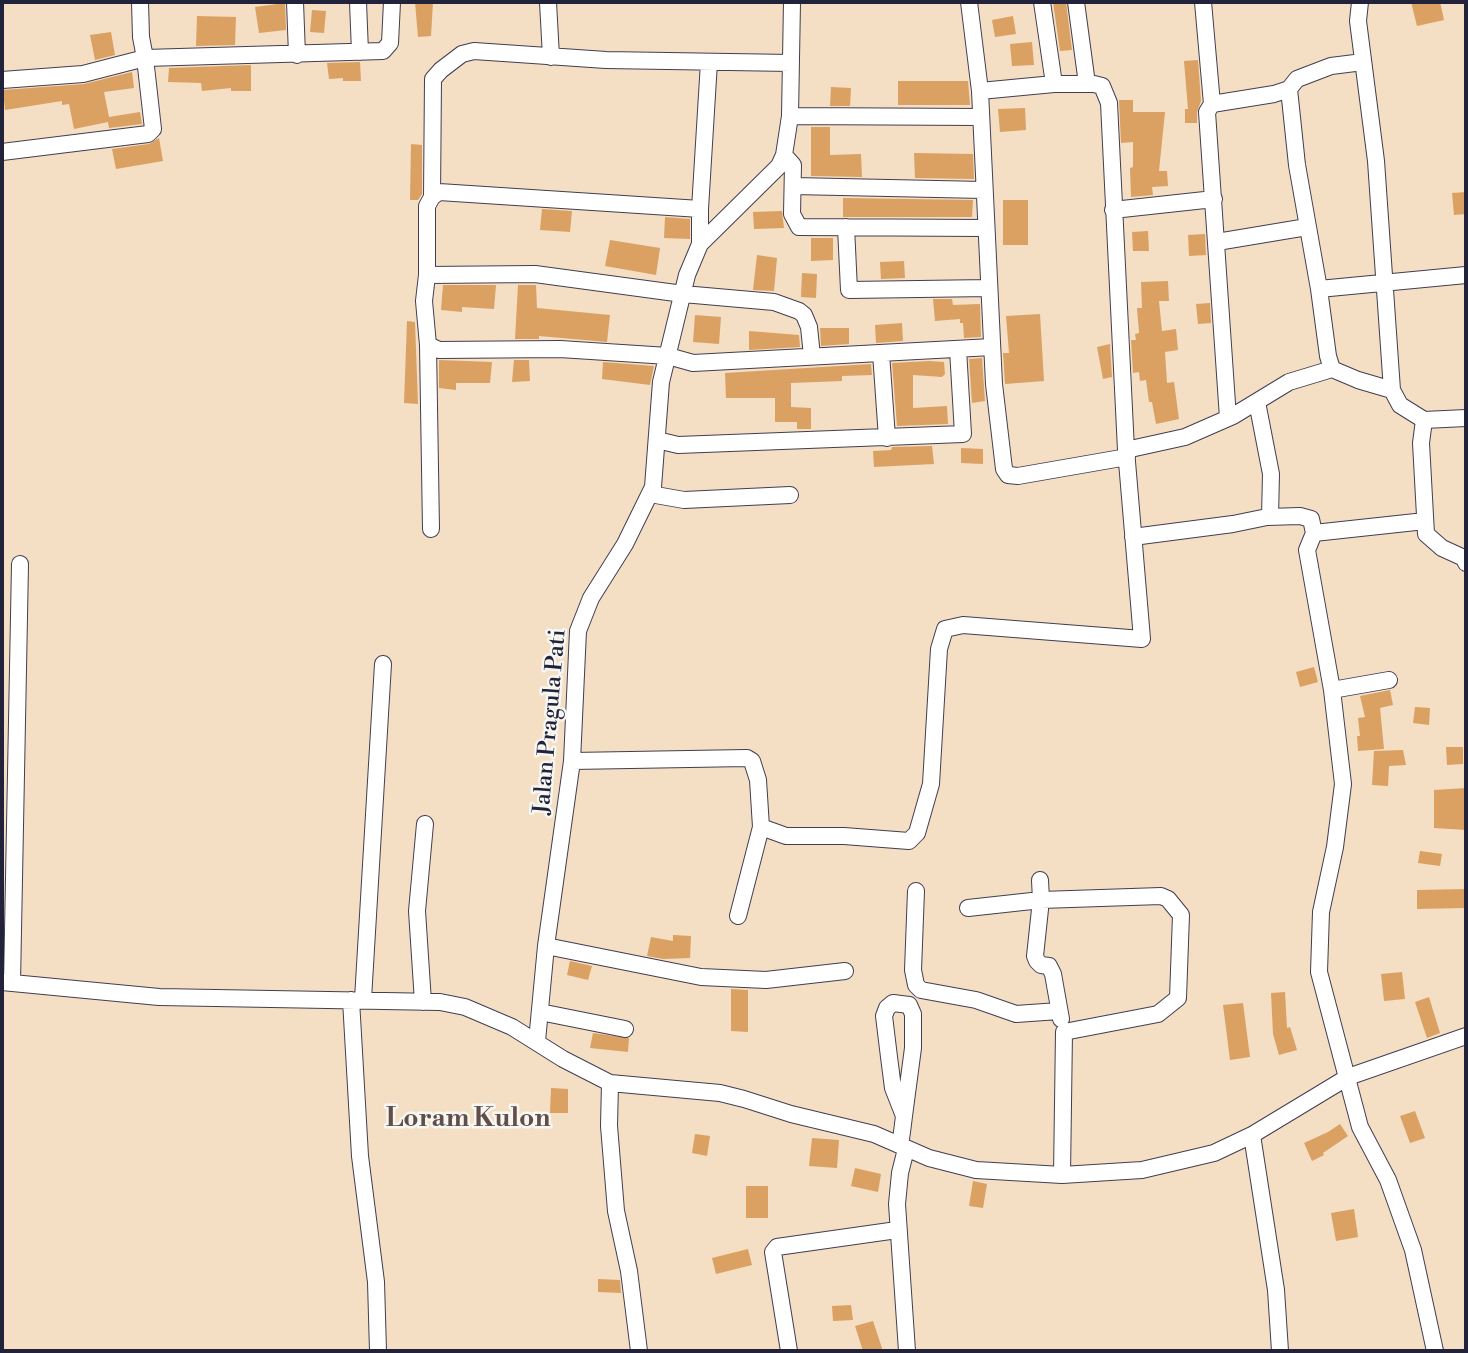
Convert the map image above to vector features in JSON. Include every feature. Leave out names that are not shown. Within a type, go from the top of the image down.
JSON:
[{"type":"street","points":[[2,152],[149,133],[153,129],[141,37],[140,2]]},
{"type":"street","points":[[295,2],[297,55]]},
{"type":"street","points":[[358,2],[360,52]]},
{"type":"street","points":[[2,80],[83,74],[145,58],[383,51],[389,46],[392,2]]},
{"type":"street","points":[[548,2],[551,57]]},
{"type":"street","name":"Jalan Pragula Pati","points":[[537,1041],[546,946],[572,761],[578,631],[592,598],[625,544],[653,487],[661,382],[687,275],[700,244],[779,166],[784,155],[790,116],[792,2]]},
{"type":"street","points":[[969,2],[980,91],[998,435],[1004,469],[1008,475],[1018,476],[1126,454],[1185,437],[1228,418],[1289,382],[1332,369],[1392,390]]},
{"type":"street","points":[[1042,2],[1054,84]]},
{"type":"street","points":[[1076,2],[1087,84]]},
{"type":"street","points":[[1203,2],[1212,104],[1208,112],[1228,418]]},
{"type":"street","points":[[1360,2],[1358,21],[1376,161],[1392,390],[1400,405],[1424,420],[1466,418]]},
{"type":"street","points":[[432,197],[433,79],[453,60],[474,51],[606,60],[791,63]]},
{"type":"street","points":[[700,244],[709,62]]},
{"type":"street","points":[[1332,369],[1297,165],[1289,89],[1297,79],[1331,66],[1363,62]]},
{"type":"street","points":[[761,827],[786,836],[844,836],[905,842],[914,838],[930,784],[939,649],[945,629],[963,625],[1142,639],[1126,454],[1109,103],[1102,86],[1087,84],[1054,84],[980,91]]},
{"type":"street","points":[[1212,104],[1289,89]]},
{"type":"street","points":[[790,116],[981,117]]},
{"type":"street","points":[[784,155],[793,165],[792,214],[799,227],[986,228]]},
{"type":"street","points":[[793,186],[984,190]]},
{"type":"street","points":[[431,528],[428,345],[424,301],[427,275],[427,206],[432,197],[443,190],[700,209]]},
{"type":"street","points":[[1113,210],[1214,198]]},
{"type":"street","points":[[846,227],[849,290],[989,288]]},
{"type":"street","points":[[1217,242],[1307,228]]},
{"type":"street","points":[[427,275],[535,274],[683,294],[774,302],[804,315],[809,327],[812,356]]},
{"type":"street","points":[[1319,289],[1466,275]]},
{"type":"street","points":[[428,345],[439,350],[560,349],[668,356],[692,363],[992,346]]},
{"type":"street","points":[[657,440],[678,444],[963,434],[958,349]]},
{"type":"street","points":[[881,354],[887,438]]},
{"type":"street","points":[[1257,402],[1271,474],[1270,517]]},
{"type":"street","points":[[1424,420],[1421,443],[1426,534],[1434,542],[1463,553]]},
{"type":"street","points":[[650,494],[684,500],[790,495]]},
{"type":"street","points":[[1133,537],[1270,517],[1311,519],[1314,533],[1307,550],[1332,690],[1343,784],[1335,846],[1321,912],[1319,972],[1360,1127],[1388,1180],[1413,1250],[1435,1351]]},
{"type":"street","points":[[1314,533],[1425,521]]},
{"type":"street","points":[[20,564],[7,983],[159,997],[440,1002],[465,1007],[512,1027],[563,1059],[611,1083],[720,1093],[874,1134],[929,1158],[976,1170],[1062,1175],[1142,1170],[1214,1153],[1252,1135],[1348,1077],[1466,1036]]},
{"type":"street","points":[[378,1351],[376,1282],[360,1156],[357,1000],[383,664]]},
{"type":"street","points":[[1332,690],[1389,680]]},
{"type":"street","points":[[572,761],[747,758],[752,761],[758,780],[761,827],[738,916]]},
{"type":"street","points":[[423,1002],[417,911],[425,824]]},
{"type":"street","points":[[1040,880],[1041,901],[1035,956],[1041,965],[1049,966],[1053,974],[1064,1032],[1062,1175]]},
{"type":"street","points":[[916,891],[913,970],[916,985],[921,990],[976,1000],[1016,1014],[1059,1011]]},
{"type":"street","points":[[968,908],[1041,901],[1161,896],[1168,899],[1181,915],[1178,998],[1158,1014],[1064,1032]]},
{"type":"street","points":[[546,946],[701,977],[766,981],[845,971]]},
{"type":"street","points":[[904,1116],[893,1088],[884,1016],[893,1003],[909,1005],[913,1014],[913,1048],[904,1116],[897,1230],[907,1351]]},
{"type":"street","points":[[540,1012],[625,1029]]},
{"type":"street","points":[[611,1083],[609,1126],[615,1211],[629,1271],[639,1351]]},
{"type":"street","points":[[1252,1135],[1276,1290],[1280,1351]]},
{"type":"street","points":[[789,1351],[773,1252],[777,1247],[897,1230]]},
{"type":"building","points":[[415,2],[433,2],[431,36],[418,37]]},
{"type":"building","points":[[1053,2],[1066,2],[1072,50],[1060,51]]},
{"type":"building","points":[[1411,2],[1440,2],[1444,20],[1417,26]]},
{"type":"building","points":[[285,3],[286,30],[259,33],[255,7]]},
{"type":"building","points":[[312,10],[326,11],[324,33],[310,32]]},
{"type":"building","points":[[197,16],[236,17],[235,45],[196,46]]},
{"type":"building","points":[[1013,16],[1016,34],[995,37],[992,20]]},
{"type":"building","points":[[111,32],[115,55],[95,60],[90,35]]},
{"type":"building","points":[[1032,42],[1034,65],[1012,66],[1010,44]]},
{"type":"building","points":[[1198,60],[1201,101],[1197,123],[1185,123],[1185,109],[1188,109],[1184,61]]},
{"type":"building","points":[[360,62],[361,81],[329,79],[327,63]]},
{"type":"building","points":[[251,65],[251,91],[231,91],[231,88],[202,91],[201,83],[168,82],[169,68]]},
{"type":"building","points":[[132,72],[134,88],[104,92],[109,117],[140,112],[142,124],[109,128],[108,122],[74,129],[69,104],[62,105],[62,101],[5,110],[3,90],[84,84]]},
{"type":"building","points":[[898,81],[968,81],[970,105],[898,105]]},
{"type":"building","points":[[831,87],[851,88],[850,106],[830,106]]},
{"type":"building","points":[[1119,100],[1133,100],[1133,112],[1165,112],[1159,171],[1167,171],[1168,186],[1152,187],[1153,195],[1131,197],[1133,142],[1121,143]]},
{"type":"building","points":[[1025,108],[1026,130],[1000,132],[998,109]]},
{"type":"building","points":[[811,127],[830,127],[830,155],[861,154],[862,177],[811,176]]},
{"type":"building","points":[[159,138],[163,161],[116,169],[112,149],[149,144]]},
{"type":"building","points":[[411,144],[422,145],[422,194],[418,200],[410,200]]},
{"type":"building","points":[[914,153],[973,154],[974,179],[915,178]]},
{"type":"building","points":[[1466,192],[1466,214],[1454,215],[1452,193]]},
{"type":"building","points":[[843,198],[973,200],[972,217],[843,217]]},
{"type":"building","points":[[1003,200],[1028,200],[1028,245],[1003,245]]},
{"type":"building","points":[[542,209],[572,211],[570,232],[540,230]]},
{"type":"building","points":[[782,211],[784,228],[754,229],[753,212]]},
{"type":"building","points":[[665,217],[690,219],[690,239],[664,238]]},
{"type":"building","points":[[1148,231],[1149,251],[1133,251],[1132,232]]},
{"type":"building","points":[[1205,234],[1206,255],[1189,256],[1188,235]]},
{"type":"building","points":[[811,238],[833,238],[833,260],[811,261]]},
{"type":"building","points":[[610,240],[660,248],[656,275],[605,266]]},
{"type":"building","points":[[757,255],[777,258],[774,291],[753,290]]},
{"type":"building","points":[[904,261],[905,278],[881,279],[880,262]]},
{"type":"building","points":[[802,273],[817,274],[816,298],[801,297]]},
{"type":"building","points":[[1168,281],[1169,301],[1159,301],[1162,331],[1176,329],[1178,350],[1165,352],[1167,383],[1174,382],[1179,419],[1156,424],[1146,380],[1140,381],[1139,372],[1133,373],[1131,340],[1136,340],[1135,334],[1139,333],[1137,308],[1142,308],[1141,282]]},
{"type":"building","points":[[443,285],[496,285],[494,309],[462,307],[462,312],[441,310]]},
{"type":"building","points":[[518,285],[536,285],[537,308],[610,315],[607,342],[539,336],[539,339],[515,339]]},
{"type":"building","points":[[933,299],[952,299],[953,305],[980,304],[981,337],[964,338],[963,323],[960,323],[960,319],[935,321]]},
{"type":"building","points":[[1210,303],[1211,323],[1198,324],[1196,304]]},
{"type":"building","points":[[1040,314],[1044,381],[1005,384],[1003,353],[1009,353],[1006,316]]},
{"type":"building","points":[[695,315],[721,317],[719,344],[693,342]]},
{"type":"building","points":[[407,321],[415,322],[418,404],[404,403]]},
{"type":"building","points":[[902,323],[903,341],[876,343],[875,325]]},
{"type":"building","points":[[820,328],[849,328],[849,344],[821,346]]},
{"type":"building","points":[[749,331],[799,335],[800,347],[749,350]]},
{"type":"building","points":[[1110,344],[1112,377],[1103,379],[1097,347]]},
{"type":"building","points":[[982,358],[985,401],[972,403],[969,359]]},
{"type":"building","points":[[439,360],[492,362],[490,383],[456,383],[456,390],[439,388]]},
{"type":"building","points":[[514,360],[529,360],[530,381],[512,382]]},
{"type":"building","points":[[603,362],[654,366],[650,385],[602,379]]},
{"type":"building","points":[[944,362],[945,374],[942,377],[913,375],[913,408],[947,406],[948,424],[897,426],[892,363]]},
{"type":"building","points":[[871,364],[872,375],[842,376],[842,381],[791,383],[791,407],[811,408],[811,429],[797,429],[797,422],[775,422],[775,398],[726,398],[725,373]]},
{"type":"building","points":[[932,446],[934,464],[874,467],[873,451],[891,450],[892,447]]},
{"type":"building","points":[[961,448],[983,449],[983,464],[961,463]]},
{"type":"building","points":[[1314,667],[1318,682],[1300,687],[1296,672]]},
{"type":"building","points":[[1390,690],[1393,705],[1380,708],[1384,749],[1358,751],[1358,718],[1365,717],[1360,696]]},
{"type":"building","points":[[1415,707],[1430,708],[1429,725],[1413,723]]},
{"type":"building","points":[[1446,747],[1463,747],[1463,764],[1447,765]]},
{"type":"building","points":[[1403,750],[1406,765],[1389,766],[1388,786],[1372,785],[1374,751]]},
{"type":"building","points":[[1466,788],[1466,830],[1434,828],[1434,790]]},
{"type":"building","points":[[1420,851],[1442,854],[1440,866],[1418,863]]},
{"type":"building","points":[[1466,889],[1466,908],[1417,909],[1417,890]]},
{"type":"building","points":[[673,935],[691,936],[690,958],[663,959],[647,956],[651,937],[673,941]]},
{"type":"building","points":[[570,961],[592,966],[588,980],[567,975]]},
{"type":"building","points":[[1402,972],[1405,999],[1384,1001],[1381,974]]},
{"type":"building","points":[[731,989],[748,990],[748,1032],[731,1031]]},
{"type":"building","points":[[1285,992],[1287,1028],[1290,1027],[1297,1050],[1279,1055],[1273,1034],[1271,993]]},
{"type":"building","points":[[1429,997],[1440,1033],[1427,1038],[1415,1002]]},
{"type":"building","points":[[1243,1003],[1250,1057],[1230,1060],[1223,1005]]},
{"type":"building","points":[[593,1033],[629,1038],[628,1052],[590,1048]]},
{"type":"building","points":[[551,1088],[568,1089],[568,1113],[550,1113]]},
{"type":"building","points":[[1415,1111],[1425,1138],[1410,1143],[1400,1116]]},
{"type":"building","points":[[1340,1124],[1348,1136],[1312,1161],[1304,1143]]},
{"type":"building","points":[[695,1134],[710,1136],[707,1156],[692,1153]]},
{"type":"building","points":[[812,1138],[839,1140],[837,1168],[809,1166]]},
{"type":"building","points":[[855,1168],[881,1174],[878,1192],[851,1186]]},
{"type":"building","points":[[973,1181],[987,1184],[983,1208],[969,1206]]},
{"type":"building","points":[[746,1186],[768,1186],[768,1218],[746,1218]]},
{"type":"building","points":[[1354,1209],[1358,1237],[1336,1241],[1331,1213]]},
{"type":"building","points":[[748,1249],[752,1265],[716,1274],[712,1258]]},
{"type":"building","points":[[598,1279],[620,1280],[621,1293],[598,1292]]},
{"type":"building","points":[[851,1305],[853,1320],[833,1321],[832,1306]]},
{"type":"building","points":[[873,1321],[883,1351],[863,1351],[855,1326]]},
{"type":"district","name":"Loram Kulon","points":[[468,1120]]}]
